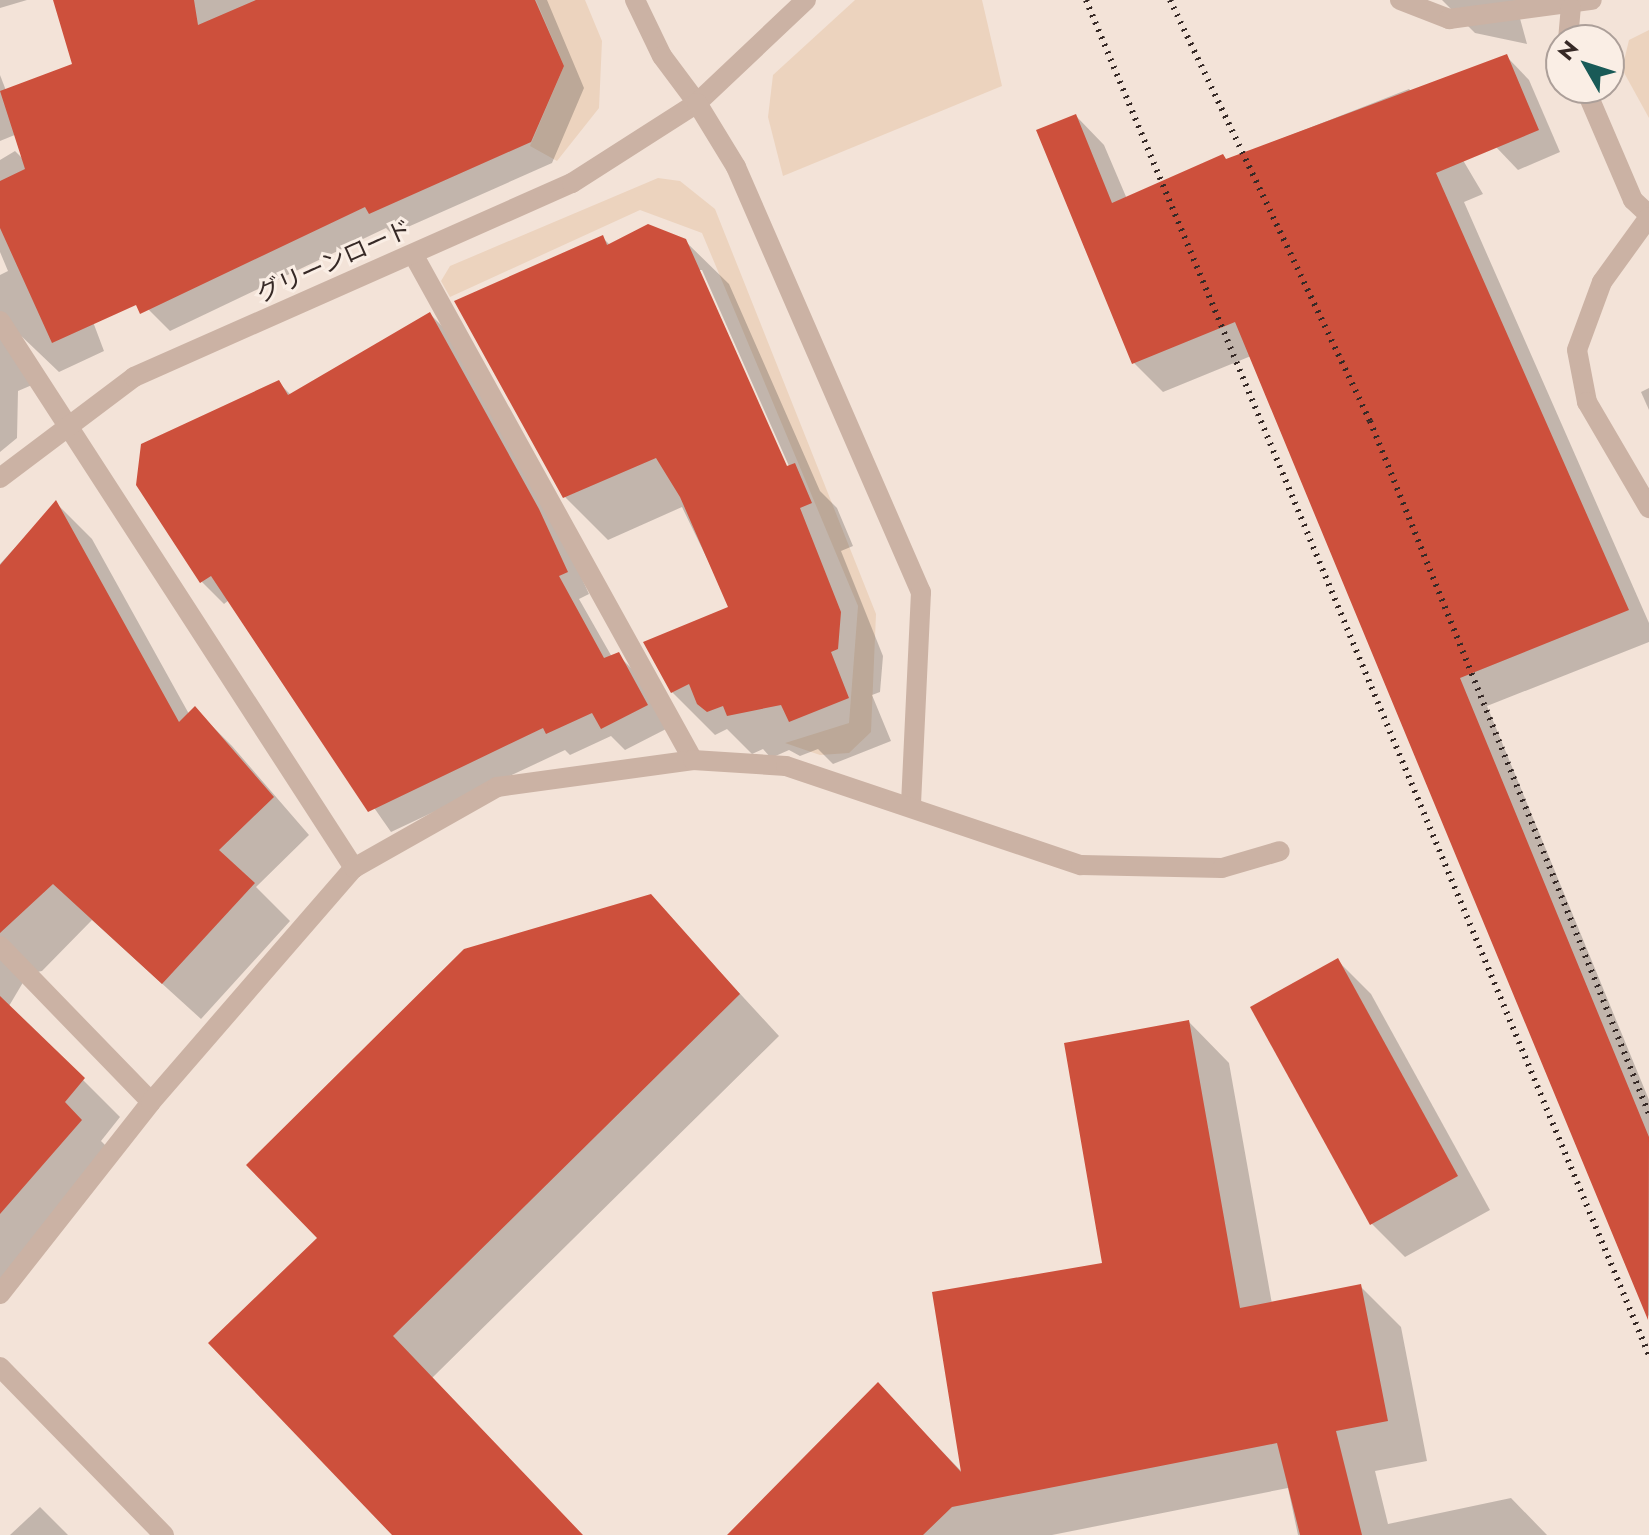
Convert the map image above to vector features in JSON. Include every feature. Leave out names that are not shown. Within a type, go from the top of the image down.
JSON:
[{"type":"street","points":[[635,0],[662,56],[697,103],[736,167],[921,592],[911,804]]},
{"type":"street","name":"グリーンロード","points":[[0,478],[64,425],[134,377],[572,183],[697,103],[806,0]]},
{"type":"street","points":[[1400,0],[1449,19],[1571,8],[1592,0]]},
{"type":"street","points":[[1570,24],[1571,8]]},
{"type":"street","points":[[1592,104],[1633,200],[1649,216],[1581,325],[1577,374],[1649,508]]},
{"type":"street","points":[[413,254],[693,760]]},
{"type":"street","points":[[0,321],[64,425],[354,868]]},
{"type":"street","points":[[0,1294],[151,1102],[354,868],[497,787],[693,760],[786,766],[911,804],[1081,865],[1222,868],[1280,851]]},
{"type":"street","points":[[0,946],[151,1102]]},
{"type":"street","points":[[0,1367],[164,1535]]},
{"type":"shaded area","points":[[536,0],[585,0],[602,41],[599,108],[557,161],[530,146],[564,66]]},
{"type":"shaded area","points":[[855,0],[982,0],[1002,86],[783,176],[768,117],[773,75]]},
{"type":"shaded area","points":[[1649,30],[1649,118],[1625,74],[1629,40]]},
{"type":"shaded area","points":[[658,178],[680,181],[715,209],[876,614],[871,732],[849,753],[820,755],[785,743],[849,723],[858,606],[702,233],[640,210],[450,297],[441,281],[450,266]]},
{"type":"building","points":[[53,0],[194,0],[198,25],[256,0],[535,0],[564,66],[531,142],[369,214],[365,207],[140,314],[136,305],[52,343],[0,228],[0,181],[25,169],[0,91],[72,64]]},
{"type":"building","points":[[1507,54],[1539,130],[1436,173],[1629,610],[1460,678],[1649,1137],[1648,1320],[1235,322],[1132,364],[1036,130],[1076,114],[1112,203],[1223,154],[1226,159]]},
{"type":"building","points":[[648,224],[686,239],[787,466],[795,463],[812,503],[800,508],[841,612],[838,649],[831,652],[849,698],[789,722],[781,705],[727,716],[723,706],[707,712],[697,704],[689,684],[671,693],[643,642],[728,607],[680,497],[656,458],[563,498],[454,301],[603,235],[607,245]]},
{"type":"building","points":[[430,312],[539,509],[568,572],[559,576],[604,658],[619,652],[648,705],[601,729],[592,713],[546,734],[543,728],[368,812],[211,576],[200,583],[136,485],[141,444],[279,380],[288,395]]},
{"type":"building","points":[[56,500],[179,722],[195,706],[274,797],[219,850],[255,883],[162,984],[53,884],[0,933],[0,565]]},
{"type":"building","points":[[651,894],[740,994],[393,1336],[583,1535],[392,1535],[208,1343],[317,1238],[246,1165],[464,949]]},
{"type":"building","points":[[1338,958],[1458,1176],[1370,1225],[1250,1007]]},
{"type":"building","points":[[0,996],[85,1078],[65,1102],[82,1120],[0,1214]]},
{"type":"building","points":[[1189,1020],[1240,1308],[1361,1284],[1388,1421],[1336,1431],[1362,1535],[1300,1535],[1277,1443],[952,1507],[923,1535],[727,1535],[878,1382],[961,1472],[932,1292],[1102,1263],[1064,1043]]},
{"type":"railway","points":[[1086,0],[1649,1355]]},
{"type":"railway","points":[[1170,0],[1370,421],[1649,1114]]}]
